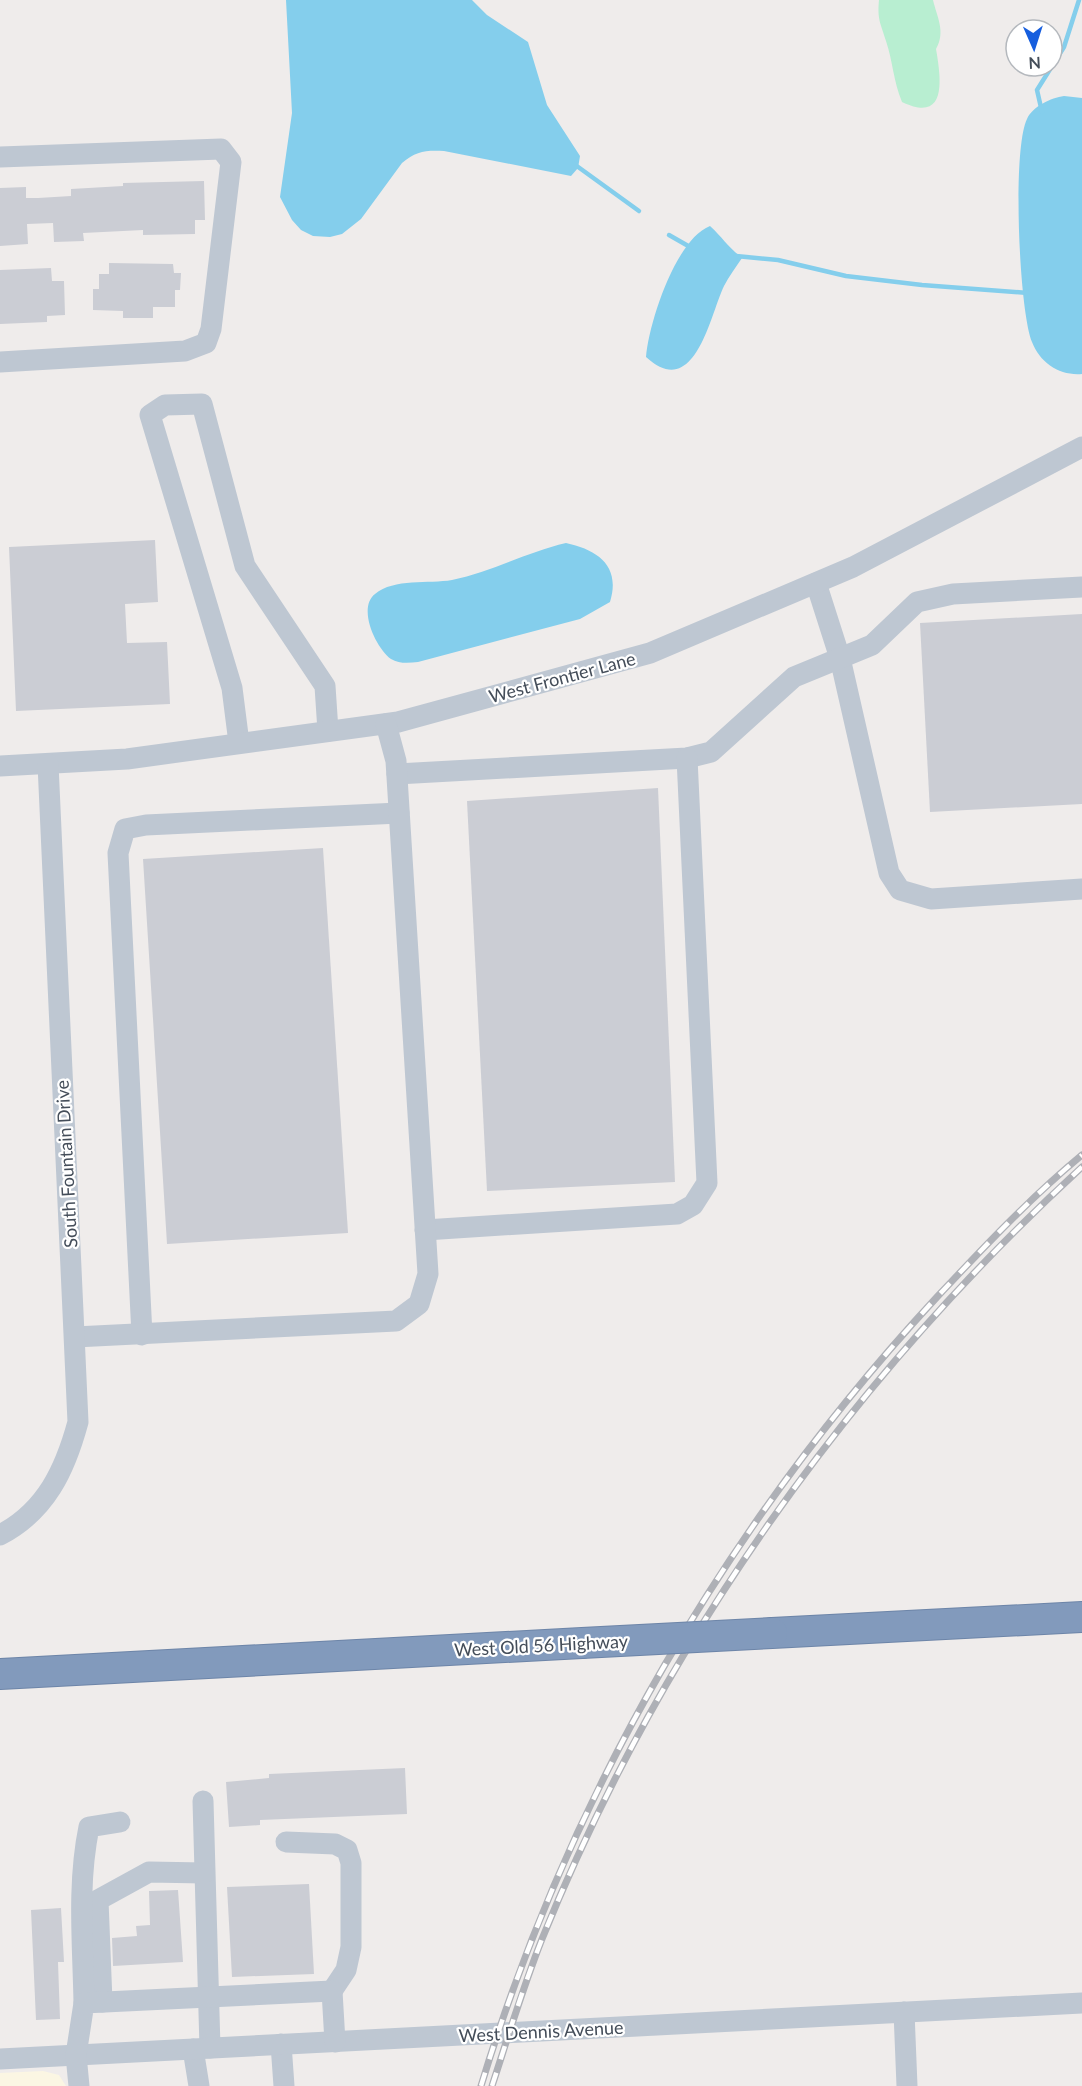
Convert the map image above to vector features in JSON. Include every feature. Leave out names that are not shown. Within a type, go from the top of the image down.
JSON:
[{"type":"highway","name":"West Old 56 Highway","points":[[0,1674],[1082,1617]]},
{"type":"street","points":[[0,158],[221,149],[231,162],[211,329],[206,343],[184,351],[0,362]]},
{"type":"street","points":[[239,744],[232,688],[150,416],[165,405],[202,404],[245,566],[325,686],[328,731]]},
{"type":"street","name":"West Frontier Lane","points":[[0,766],[127,759],[386,723],[651,653],[874,557],[1082,447]]},
{"type":"street","points":[[816,583],[840,658],[889,873],[900,890],[931,899],[1082,889]]},
{"type":"street","points":[[397,774],[687,758],[711,752],[794,677],[872,645],[917,602],[953,594],[1082,587]]},
{"type":"street","points":[[75,1337],[396,1321],[419,1304],[428,1274],[397,774],[386,723]]},
{"type":"street","points":[[425,1230],[677,1214],[693,1205],[707,1182],[687,758]]},
{"type":"street","name":"South Fountain Drive","points":[[0,1535],[35,1511],[54,1486],[68,1460],[78,1422],[48,764]]},
{"type":"street","points":[[142,1335],[118,853],[125,829],[146,825],[399,813]]},
{"type":"street","points":[[199,2086],[209,1997],[203,1801]]},
{"type":"street","points":[[93,2003],[81,1877],[84,1853],[89,1827],[120,1822]]},
{"type":"street","points":[[286,1842],[335,1844],[348,1850],[351,1863],[351,1947],[346,1970],[332,1991],[335,2042]]},
{"type":"street","points":[[79,2086],[76,2055],[93,2003],[98,1900],[149,1872],[204,1873]]},
{"type":"street","points":[[93,2003],[332,1991]]},
{"type":"street","name":"West Dennis Avenue","points":[[0,2059],[1082,2003]]},
{"type":"street","points":[[904,2012],[907,2086]]},
{"type":"street","points":[[281,2044],[284,2086]]},
{"type":"shaded area","points":[[43,2071],[59,2075],[66,2086],[0,2086],[0,2073]]},
{"type":"green space","points":[[879,0],[933,0],[940,31],[936,49],[940,84],[934,103],[927,107],[917,107],[902,102],[880,22]]},
{"type":"water","points":[[286,0],[472,0],[487,15],[528,42],[547,105],[580,156],[578,168],[571,176],[444,151],[422,152],[402,163],[361,219],[342,234],[330,237],[313,236],[301,230],[292,220],[280,197],[292,113]]},
{"type":"water","points":[[1064,96],[1082,98],[1082,374],[1066,373],[1052,367],[1040,356],[1032,342],[1027,325],[1021,266],[1019,195],[1022,136],[1027,119],[1033,110],[1048,101]]},
{"type":"water","points":[[710,226],[742,258],[724,286],[706,333],[689,362],[677,369],[663,368],[646,357],[652,324],[666,283],[686,247],[698,234]]},
{"type":"water","points":[[566,543],[597,555],[609,569],[612,579],[613,589],[610,602],[580,619],[418,662],[394,661],[385,654],[375,637],[368,618],[368,609],[370,600],[383,589],[412,582],[452,580]]},
{"type":"building","points":[[204,181],[205,220],[195,220],[195,234],[143,235],[143,230],[83,233],[84,241],[54,242],[53,223],[27,224],[28,244],[0,246],[0,188],[26,187],[26,198],[38,198],[71,196],[71,189],[123,186],[123,183]]},
{"type":"building","points":[[109,263],[173,264],[174,273],[181,273],[180,290],[175,290],[175,307],[153,307],[153,318],[123,318],[123,311],[93,310],[93,289],[99,289],[99,274],[109,274]]},
{"type":"building","points":[[51,268],[52,281],[64,281],[65,315],[47,316],[47,322],[0,324],[0,270]]},
{"type":"building","points":[[155,540],[158,602],[125,604],[127,643],[167,642],[170,704],[16,711],[9,547]]},
{"type":"building","points":[[1082,614],[1082,804],[930,812],[920,623]]},
{"type":"building","points":[[658,788],[675,1182],[487,1191],[467,801]]},
{"type":"building","points":[[323,848],[348,1233],[167,1244],[143,859]]},
{"type":"building","points":[[405,1768],[407,1814],[260,1820],[260,1825],[229,1827],[226,1782],[269,1778],[269,1774]]},
{"type":"building","points":[[309,1884],[314,1974],[232,1977],[227,1887]]},
{"type":"building","points":[[178,1890],[183,1962],[113,1966],[112,1938],[137,1936],[136,1926],[150,1925],[149,1891]]},
{"type":"building","points":[[61,1908],[64,1962],[58,1962],[60,2019],[36,2020],[31,1910]]},
{"type":"waterway","points":[[1042,112],[1037,90],[1064,47],[1079,0]]},
{"type":"waterway","points":[[574,164],[639,211]]},
{"type":"waterway","points":[[669,235],[690,247]]},
{"type":"waterway","points":[[736,256],[778,260],[846,276],[922,285],[1028,293]]},
{"type":"railway","points":[[481,2086],[518,1977],[561,1871],[610,1767],[664,1666],[725,1568],[791,1474],[861,1383],[989,1242],[1044,1188],[1082,1155]]},
{"type":"railway","points":[[492,2086],[535,1957],[590,1830],[644,1724],[704,1622],[769,1523],[840,1428],[916,1337],[997,1250],[1082,1167]]}]
